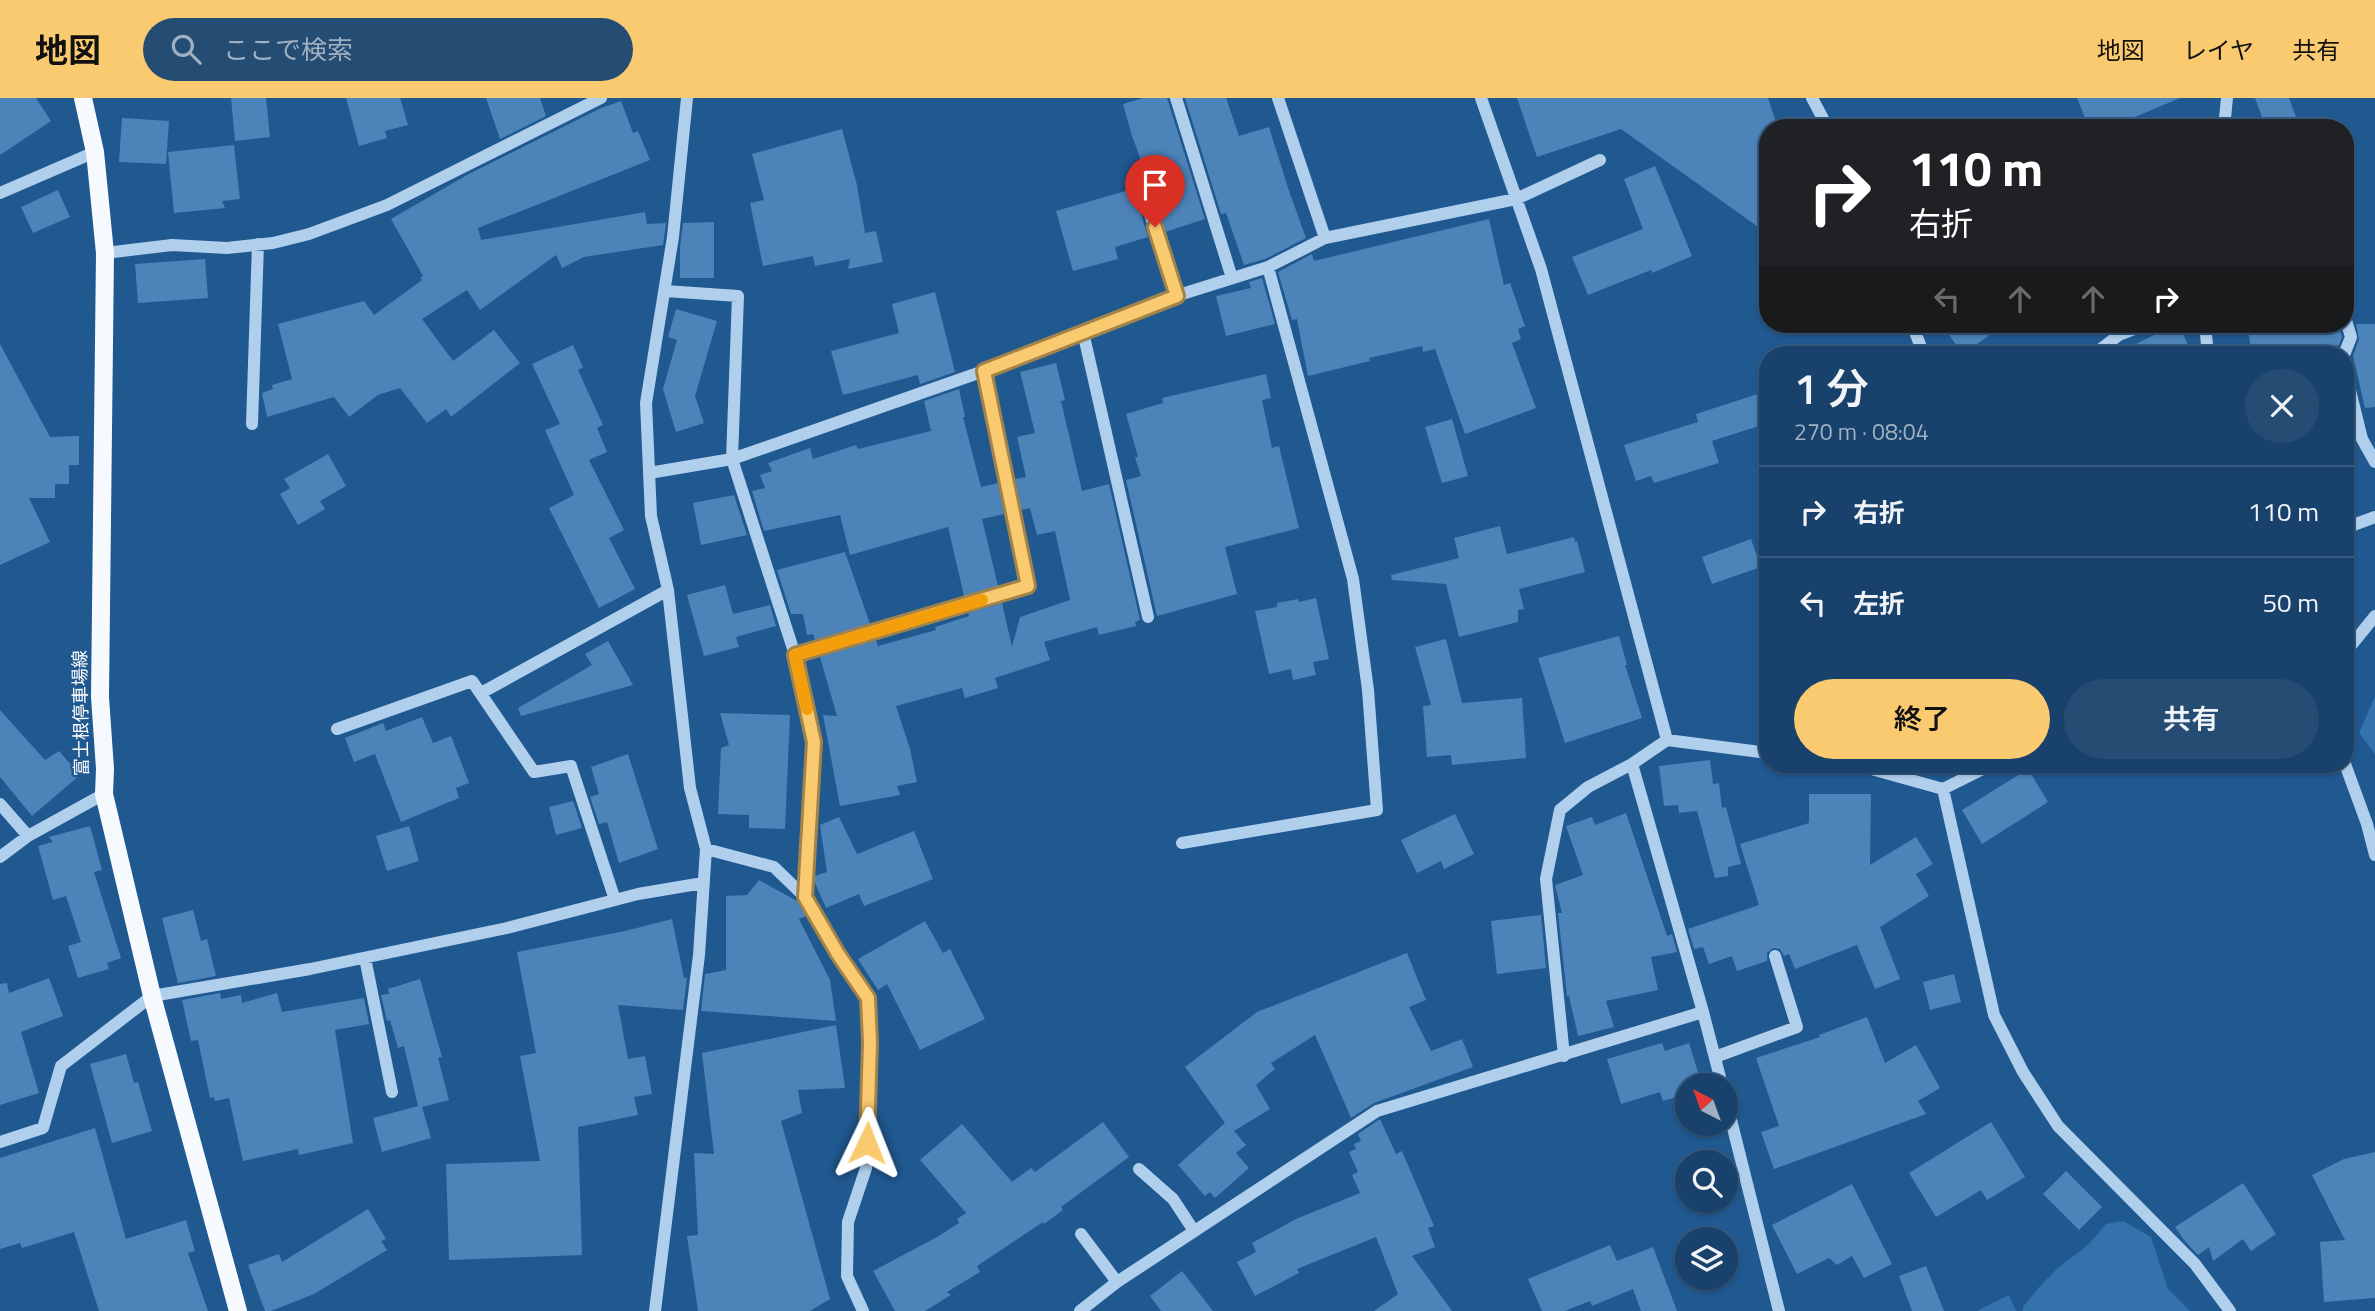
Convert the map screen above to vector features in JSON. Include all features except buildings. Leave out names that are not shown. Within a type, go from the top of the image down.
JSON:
[{"type":"main road","name":"富士根停車場線","points":[[83,98],[96,152],[105,253],[100,697],[104,794],[152,996],[237,1311]]},
{"type":"street","points":[[105,253],[172,245],[227,248],[309,234],[387,205],[601,98]]},
{"type":"street","points":[[655,1311],[699,955],[706,849],[690,788],[668,590],[651,516],[646,404],[673,237],[687,98]]},
{"type":"street","points":[[1176,98],[1232,278]]},
{"type":"street","points":[[1278,98],[1325,238]]},
{"type":"street","points":[[1481,98],[1541,269],[1667,740]]},
{"type":"street","points":[[1812,98],[1823,119]]},
{"type":"street","points":[[2225,119],[2227,98]]},
{"type":"street","points":[[0,193],[96,152]]},
{"type":"street","points":[[649,473],[732,459],[984,371],[1177,296],[1268,267],[1325,238],[1516,199],[1600,160]]},
{"type":"street","points":[[1147,205],[1177,296]]},
{"type":"street","points":[[252,424],[258,244]]},
{"type":"street","points":[[1182,843],[1377,810],[1368,690],[1353,579],[1268,267]]},
{"type":"street","points":[[665,291],[738,296],[732,459],[795,655],[814,742],[805,897]]},
{"type":"street","points":[[1083,332],[1148,617]]},
{"type":"street","points":[[2105,346],[2124,333]]},
{"type":"street","points":[[795,655],[1028,586],[984,371]]},
{"type":"street","points":[[2354,407],[2362,439],[2375,462]]},
{"type":"street","points":[[2354,525],[2375,517]]},
{"type":"street","points":[[481,693],[668,590]]},
{"type":"street","points":[[2354,642],[2375,616]]},
{"type":"street","points":[[337,729],[472,681],[534,772],[571,766],[615,900]]},
{"type":"street","points":[[1564,1056],[1546,879],[1560,810],[1588,787],[1632,764],[1667,740],[1759,752]]},
{"type":"street","points":[[1632,764],[1719,1073]]},
{"type":"street","points":[[1886,773],[1943,789],[1975,773]]},
{"type":"street","points":[[2348,773],[2375,855]]},
{"type":"street","points":[[1943,789],[1994,1015],[2023,1072],[2058,1126],[2195,1264],[2230,1311]]},
{"type":"street","points":[[0,857],[28,836],[104,794]]},
{"type":"street","points":[[0,804],[28,836]]},
{"type":"street","points":[[706,849],[774,867],[805,897],[838,954],[868,998],[870,1042],[866,1168],[848,1222],[847,1276],[863,1311]]},
{"type":"street","points":[[0,1142],[43,1128],[61,1066],[152,996],[365,958],[507,928],[615,900],[703,883]]},
{"type":"street","points":[[1714,1057],[1797,1027],[1775,956]]},
{"type":"street","points":[[365,958],[392,1092]]},
{"type":"street","points":[[1080,1311],[1116,1282],[1377,1111],[1703,1012]]},
{"type":"street","points":[[1735,1136],[1779,1311]]},
{"type":"street","points":[[1139,1169],[1173,1199],[1194,1231]]},
{"type":"street","points":[[1081,1234],[1116,1282]]},
{"type":"shaded area","points":[[2375,696],[2375,754],[2359,733]]},
{"type":"shaded area","points":[[2123,1221],[2151,1237],[2168,1289],[2190,1311],[2023,1311],[2023,1307],[2040,1286],[2059,1267],[2088,1245],[2106,1224]]},
{"type":"shaded area","points":[[2009,1295],[2016,1311],[1977,1311]]},
{"type":"slow traffic","points":[[807,709],[795,655],[982,600]]},
{"type":"route","points":[[867,1143],[870,1042],[868,998],[838,954],[805,897],[814,742],[795,655],[1028,586],[984,371],[1177,296],[1155,227]]}]
